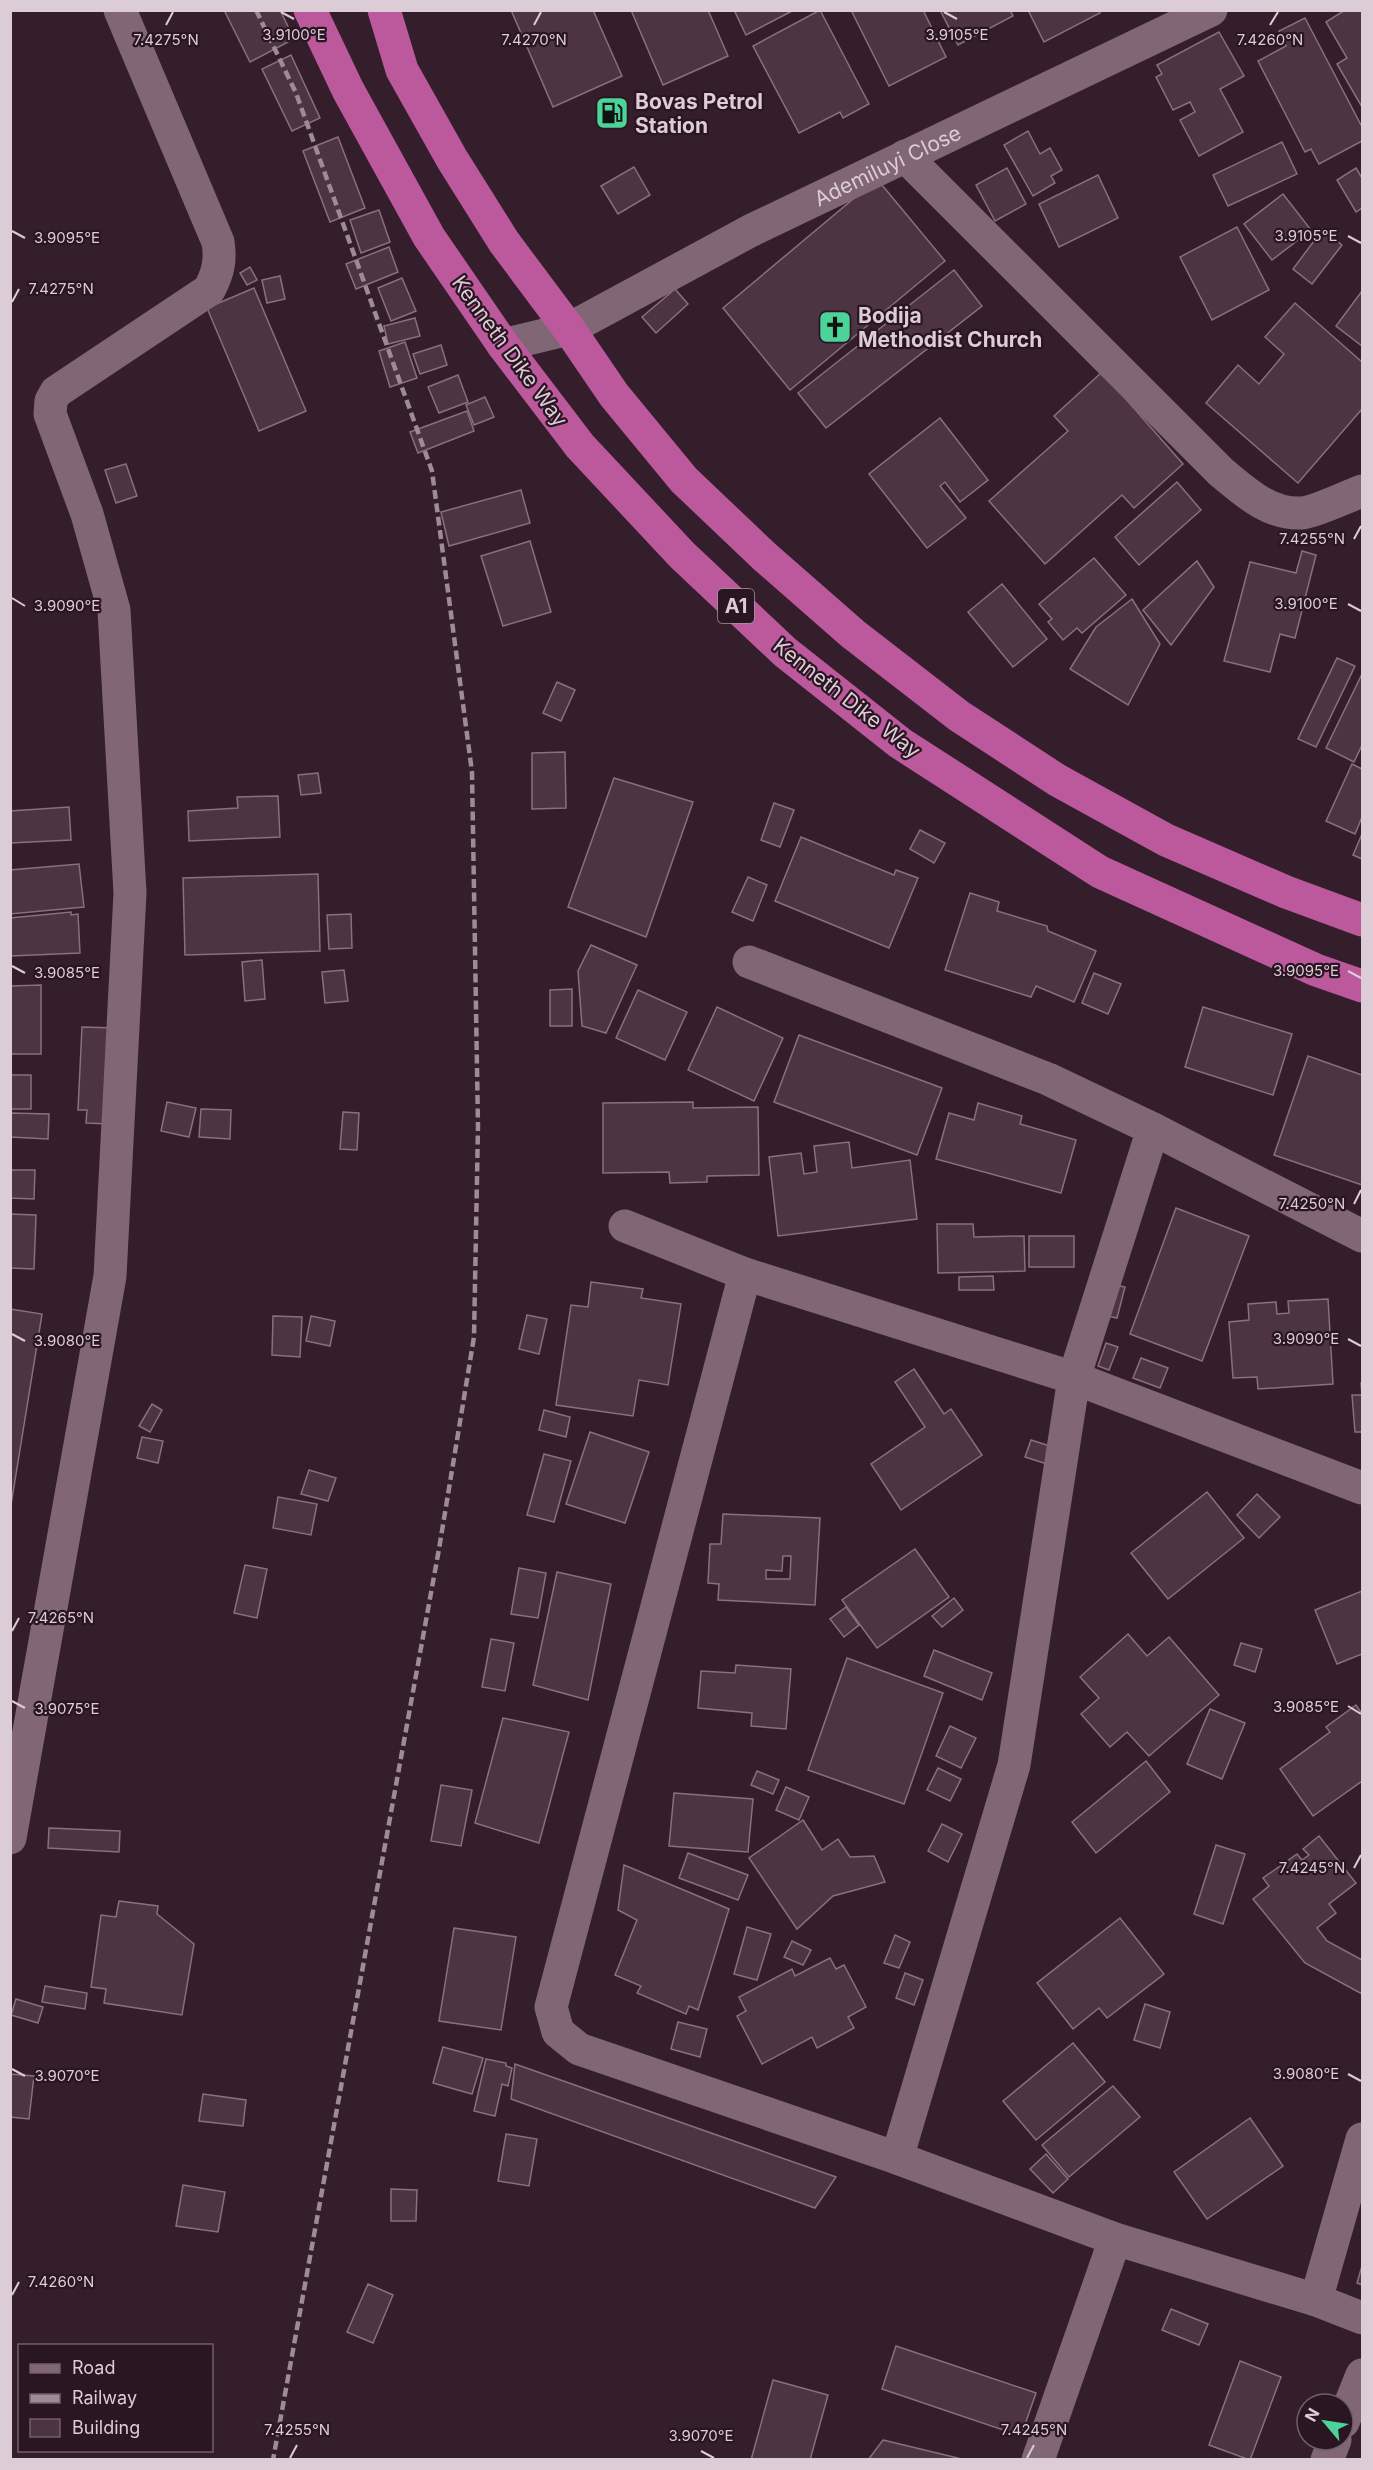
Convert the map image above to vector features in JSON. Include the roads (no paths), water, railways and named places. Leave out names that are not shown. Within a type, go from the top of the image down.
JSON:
[{"type":"highway","name":"Kenneth Dike Way","points":[[310,10],[348,90],[429,237],[503,345],[580,446],[682,555],[785,652],[900,743],[1100,872],[1316,970],[1362,986]]},
{"type":"highway","name":"A1","points":[[384,10],[402,70],[452,159],[504,242],[569,329],[614,395],[684,480],[765,557],[853,634],[959,716],[1057,780],[1167,840],[1286,892],[1362,920]]},
{"type":"street","points":[[10,1838],[110,1276],[130,893],[114,610],[87,514],[50,414],[51,401],[56,392],[209,290],[218,273],[221,259],[218,242],[120,10]]},
{"type":"street","name":"Ademiluyi Close","points":[[503,345],[569,329],[750,231],[1211,10]]},
{"type":"street","points":[[905,156],[1221,472],[1252,497],[1275,510],[1303,513],[1362,490]]},
{"type":"street","points":[[748,963],[1048,1079],[1362,1236]]},
{"type":"street","points":[[897,2158],[1014,1765],[1074,1378],[1153,1130]]},
{"type":"street","points":[[626,1226],[745,1274],[1074,1378],[1362,1488]]},
{"type":"street","points":[[745,1274],[551,2007],[558,2032],[579,2049],[897,2158],[1116,2239],[1316,2300],[1362,2318]]},
{"type":"street","points":[[1316,2300],[1362,2139]]},
{"type":"street","points":[[1038,2460],[1116,2239]]},
{"type":"street","points":[[1355,2392],[1362,2375]]},
{"type":"railway","points":[[256,10],[296,93],[432,471],[472,772],[478,1126],[474,1337],[439,1549],[273,2460]]},
{"type":"place","name":"Bovas Petrol Station","points":[[612,113]]},
{"type":"place","name":"Bodija Methodist Church","points":[[835,327]]}]
